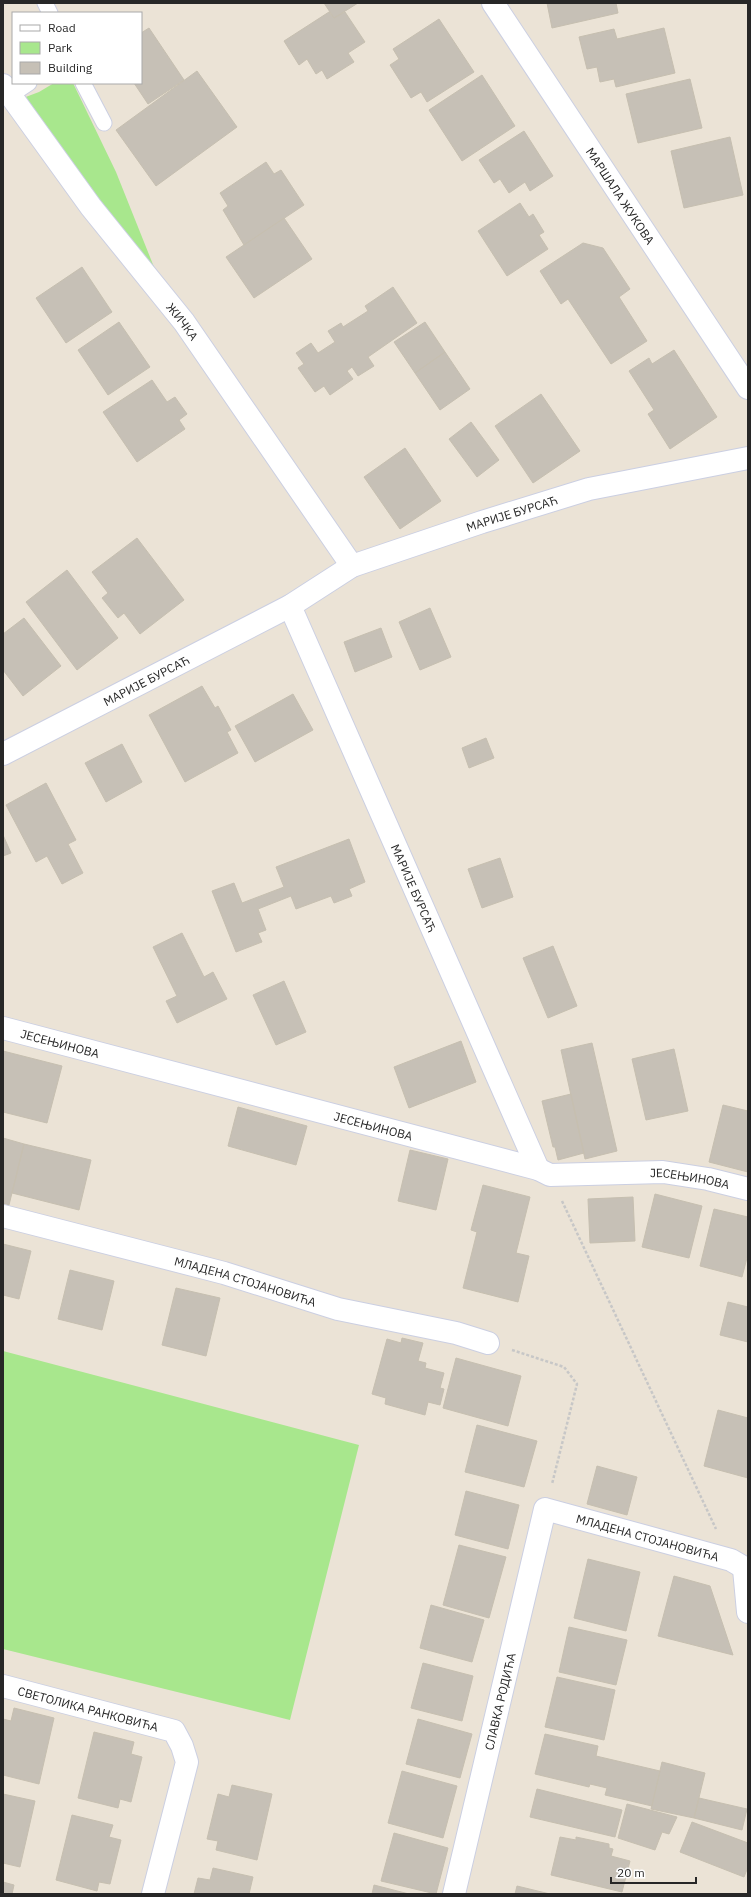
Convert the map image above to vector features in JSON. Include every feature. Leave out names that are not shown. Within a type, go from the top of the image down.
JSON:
[{"type":"street","name":"МАРШАЛА ЖУКОВА","points":[[493,3],[748,388]]},
{"type":"street","name":"ЖИЧКА","points":[[7,90],[91,207],[184,322],[352,566]]},
{"type":"street","name":"МАРИЈЕ БУРСАЋ","points":[[3,754],[290,606],[352,566],[482,522],[589,489],[748,458]]},
{"type":"street","name":"МАРИЈЕ БУРСАЋ","points":[[290,606],[544,1172]]},
{"type":"street","name":"ЈЕСЕЊИНОВА","points":[[3,1028],[544,1172],[663,1172],[708,1179],[748,1189]]},
{"type":"street","name":"МЛАДЕНА СТОЈАНОВИЋА","points":[[3,1216],[224,1274],[338,1309],[456,1333],[488,1343]]},
{"type":"street","name":"МЛАДЕНА СТОЈАНОВИЋА","points":[[545,1509],[741,1567]]},
{"type":"street","name":"СЛАВКА РОДИЋА","points":[[454,1894],[545,1509]]},
{"type":"street","points":[[741,1567],[748,1612]]},
{"type":"street","name":"СВЕТОЛИКА РАНКОВИЋА","points":[[3,1686],[174,1731],[182,1746],[187,1762],[152,1894]]},
{"type":"lane","points":[[45,3],[50,12]]},
{"type":"lane","points":[[7,90],[26,84]]},
{"type":"lane","points":[[84,84],[104,124]]},
{"type":"path","points":[[544,1172],[741,1567]]},
{"type":"path","points":[[488,1343],[564,1367],[577,1384],[545,1509]]},
{"type":"green space","points":[[52,84],[73,84],[116,172],[158,277],[97,200],[23,98],[39,92]]},
{"type":"green space","points":[[3,1351],[359,1445],[290,1720],[3,1649]]},
{"type":"building","points":[[324,3],[358,3],[334,18]]},
{"type":"building","points":[[547,3],[616,3],[618,13],[552,28]]},
{"type":"building","points":[[329,12],[334,18],[345,12],[365,42],[348,53],[354,62],[327,79],[322,70],[316,74],[307,59],[299,65],[284,41]]},
{"type":"building","points":[[439,19],[474,72],[427,102],[421,92],[411,98],[390,65],[399,59],[393,49]]},
{"type":"building","points":[[149,28],[184,80],[148,104],[135,84],[142,84],[142,32]]},
{"type":"building","points":[[664,28],[675,73],[616,87],[614,79],[600,82],[597,67],[587,69],[579,37],[614,29],[617,39]]},
{"type":"building","points":[[197,71],[237,127],[156,186],[116,130]]},
{"type":"building","points":[[482,75],[515,126],[462,161],[429,110]]},
{"type":"building","points":[[690,79],[702,128],[638,143],[626,94]]},
{"type":"building","points":[[524,131],[553,176],[530,191],[525,182],[509,193],[500,179],[494,183],[479,160]]},
{"type":"building","points":[[730,137],[743,195],[684,208],[671,151]]},
{"type":"building","points":[[266,162],[274,174],[281,170],[304,205],[244,245],[223,210],[228,206],[220,193]]},
{"type":"building","points":[[520,203],[529,217],[533,214],[544,232],[539,235],[548,249],[507,276],[478,231]]},
{"type":"building","points":[[284,218],[312,259],[254,298],[226,257]]},
{"type":"building","points":[[583,243],[603,248],[630,289],[619,297],[647,341],[611,364],[568,299],[561,304],[540,271]]},
{"type":"building","points":[[82,267],[112,312],[66,343],[36,298]]},
{"type":"building","points":[[393,287],[417,323],[368,357],[374,366],[358,376],[352,367],[347,371],[353,379],[330,395],[324,386],[315,392],[298,368],[304,364],[296,353],[311,343],[318,353],[335,342],[328,331],[341,323],[343,327],[368,311],[365,306]]},
{"type":"building","points":[[119,322],[150,367],[108,395],[78,350]]},
{"type":"building","points":[[425,322],[445,352],[415,373],[394,342]]},
{"type":"building","points":[[674,350],[717,417],[670,449],[648,414],[654,410],[629,371],[649,358],[652,364]]},
{"type":"building","points":[[445,352],[470,389],[440,410],[415,373]]},
{"type":"building","points":[[152,380],[167,402],[175,397],[187,414],[179,420],[185,429],[137,462],[103,412]]},
{"type":"building","points":[[541,394],[580,451],[533,483],[495,426]]},
{"type":"building","points":[[471,422],[499,460],[477,477],[449,439]]},
{"type":"building","points":[[405,448],[441,501],[400,529],[364,477]]},
{"type":"building","points":[[137,538],[184,600],[140,634],[124,613],[118,618],[102,598],[108,593],[92,572]]},
{"type":"building","points":[[67,570],[118,638],[77,670],[26,602]]},
{"type":"building","points":[[430,608],[451,657],[420,670],[399,622]]},
{"type":"building","points":[[24,618],[61,666],[23,696],[3,670],[3,634]]},
{"type":"building","points":[[381,628],[392,657],[355,672],[344,642]]},
{"type":"building","points":[[202,686],[215,708],[218,706],[231,730],[227,732],[238,753],[185,782],[149,715]]},
{"type":"building","points":[[293,694],[313,730],[255,762],[235,726]]},
{"type":"building","points":[[486,738],[494,758],[469,768],[462,748]]},
{"type":"building","points":[[122,744],[142,782],[106,802],[85,763]]},
{"type":"building","points":[[46,783],[76,840],[68,844],[83,873],[62,884],[47,856],[36,862],[6,805]]},
{"type":"building","points":[[3,835],[11,853],[3,856]]},
{"type":"building","points":[[349,839],[365,882],[349,889],[352,896],[334,903],[331,896],[296,909],[291,896],[258,909],[266,930],[258,933],[262,942],[236,952],[212,891],[234,883],[242,903],[284,887],[276,867]]},
{"type":"building","points":[[500,858],[513,897],[482,908],[468,869]]},
{"type":"building","points":[[182,933],[204,977],[213,972],[227,999],[177,1023],[166,1001],[177,996],[153,947]]},
{"type":"building","points":[[553,946],[577,1006],[548,1018],[523,958]]},
{"type":"building","points":[[284,981],[306,1032],[276,1045],[253,995]]},
{"type":"building","points":[[461,1041],[476,1082],[409,1108],[394,1067]]},
{"type":"building","points":[[592,1043],[617,1151],[585,1159],[561,1050]]},
{"type":"building","points":[[674,1049],[688,1111],[646,1120],[632,1059]]},
{"type":"building","points":[[3,1051],[62,1066],[47,1123],[3,1112]]},
{"type":"building","points":[[571,1094],[584,1153],[558,1160],[555,1147],[553,1147],[542,1101]]},
{"type":"building","points":[[723,1105],[748,1111],[748,1172],[709,1162]]},
{"type":"building","points":[[238,1107],[307,1126],[296,1165],[228,1146]]},
{"type":"building","points":[[3,1138],[24,1144],[9,1205],[3,1203]]},
{"type":"building","points":[[24,1144],[91,1160],[79,1210],[12,1193]]},
{"type":"building","points":[[410,1150],[448,1159],[436,1210],[398,1201]]},
{"type":"building","points":[[483,1185],[530,1197],[516,1253],[529,1256],[518,1302],[463,1288],[477,1232],[471,1230]]},
{"type":"building","points":[[655,1194],[702,1206],[689,1258],[642,1247]]},
{"type":"building","points":[[633,1197],[635,1241],[590,1243],[588,1199]]},
{"type":"building","points":[[714,1209],[748,1217],[748,1254],[742,1277],[700,1266]]},
{"type":"building","points":[[3,1244],[31,1251],[19,1299],[3,1295]]},
{"type":"building","points":[[70,1270],[114,1281],[102,1330],[58,1319]]},
{"type":"building","points":[[176,1288],[220,1298],[206,1356],[162,1345]]},
{"type":"building","points":[[728,1302],[748,1307],[748,1342],[720,1335]]},
{"type":"building","points":[[402,1338],[423,1343],[418,1361],[426,1363],[425,1368],[444,1373],[440,1388],[444,1389],[440,1405],[428,1402],[425,1415],[385,1404],[386,1398],[372,1394],[387,1339],[401,1343]]},
{"type":"building","points":[[456,1358],[521,1376],[508,1426],[443,1408]]},
{"type":"building","points":[[718,1410],[748,1418],[748,1478],[704,1466]]},
{"type":"building","points":[[477,1425],[537,1441],[524,1487],[465,1472]]},
{"type":"building","points":[[597,1466],[637,1477],[627,1515],[587,1504]]},
{"type":"building","points":[[466,1491],[519,1505],[508,1549],[455,1535]]},
{"type":"building","points":[[459,1545],[506,1557],[489,1618],[443,1605]]},
{"type":"building","points":[[588,1559],[640,1572],[626,1631],[574,1618]]},
{"type":"building","points":[[674,1576],[710,1586],[733,1655],[658,1636]]},
{"type":"building","points":[[431,1605],[484,1620],[472,1662],[420,1648]]},
{"type":"building","points":[[569,1627],[627,1640],[616,1685],[559,1672]]},
{"type":"building","points":[[423,1663],[473,1676],[462,1721],[411,1708]]},
{"type":"building","points":[[557,1677],[615,1690],[604,1740],[545,1727]]},
{"type":"building","points":[[14,1708],[54,1718],[39,1784],[3,1775],[3,1719],[11,1721]]},
{"type":"building","points":[[418,1719],[472,1734],[460,1778],[406,1764]]},
{"type":"building","points":[[94,1732],[134,1742],[131,1754],[142,1757],[131,1802],[120,1799],[118,1808],[78,1798]]},
{"type":"building","points":[[545,1734],[598,1746],[596,1756],[660,1771],[652,1806],[605,1795],[607,1788],[590,1784],[589,1787],[535,1774]]},
{"type":"building","points":[[662,1762],[705,1773],[694,1818],[651,1809]]},
{"type":"building","points":[[402,1771],[457,1786],[443,1838],[388,1823]]},
{"type":"building","points":[[232,1785],[272,1794],[257,1860],[216,1850],[218,1841],[207,1839],[218,1794],[229,1797]]},
{"type":"building","points":[[537,1789],[622,1810],[615,1837],[530,1817]]},
{"type":"building","points":[[3,1794],[35,1801],[20,1867],[3,1863]]},
{"type":"building","points":[[699,1798],[747,1809],[742,1830],[694,1818]]},
{"type":"building","points":[[627,1804],[677,1817],[669,1834],[662,1832],[655,1850],[618,1838]]},
{"type":"building","points":[[72,1815],[113,1825],[109,1837],[121,1840],[110,1884],[99,1882],[97,1891],[56,1880]]},
{"type":"building","points":[[692,1822],[748,1843],[748,1867],[744,1877],[680,1852]]},
{"type":"building","points":[[394,1833],[448,1848],[436,1894],[381,1881]]},
{"type":"building","points":[[560,1837],[576,1840],[576,1837],[609,1844],[609,1848],[613,1849],[611,1856],[630,1861],[622,1892],[551,1875]]},
{"type":"building","points":[[213,1868],[253,1877],[249,1894],[194,1894],[198,1878],[210,1880]]},
{"type":"building","points":[[3,1882],[14,1885],[12,1894],[3,1894]]},
{"type":"building","points":[[374,1885],[409,1894],[372,1894]]},
{"type":"building","points":[[517,1886],[550,1894],[515,1894]]}]
